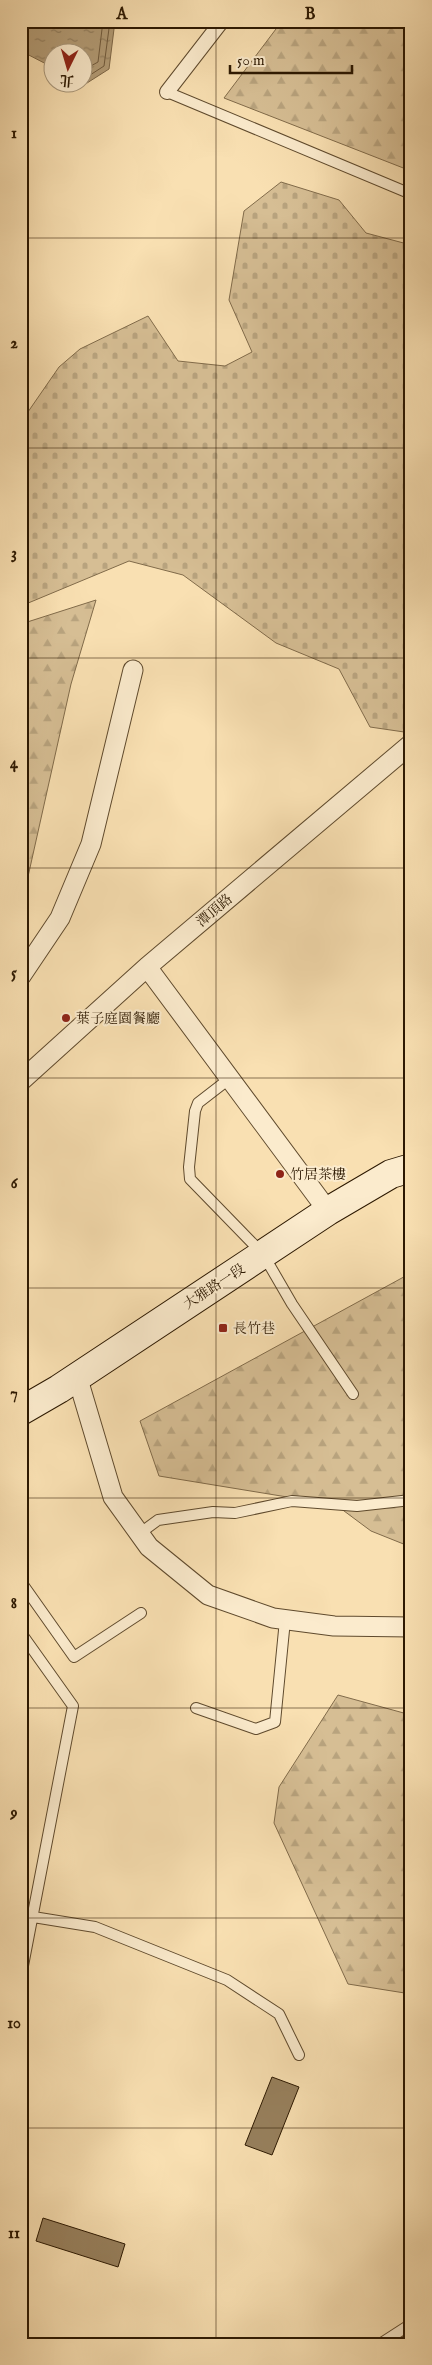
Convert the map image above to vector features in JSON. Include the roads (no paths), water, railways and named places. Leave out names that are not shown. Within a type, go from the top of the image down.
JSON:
[{"type":"main road","name":"大雅路一段","points":[[21,1411],[328,1212],[391,1174],[411,1168]]},
{"type":"street","points":[[167,92],[222,21]]},
{"type":"street","points":[[21,976],[60,918],[91,844],[133,670]]},
{"type":"street","name":"潭頂路","points":[[21,1081],[147,967],[411,744]]},
{"type":"street","points":[[147,967],[328,1212]]},
{"type":"street","points":[[77,1376],[113,1497],[149,1547],[208,1595],[273,1618],[285,1620],[334,1626],[411,1626]]},
{"type":"lane","points":[[167,92],[411,194]]},
{"type":"lane","points":[[229,1079],[198,1103],[194,1111],[189,1167],[190,1179],[262,1254],[292,1304],[353,1394]]},
{"type":"lane","points":[[139,1534],[158,1520],[213,1512],[235,1513],[292,1501],[357,1506],[411,1500]]},
{"type":"lane","points":[[21,1582],[74,1657],[141,1613]]},
{"type":"lane","points":[[196,1708],[256,1728],[275,1722],[285,1620]]},
{"type":"lane","points":[[21,1633],[73,1706],[21,1976]]},
{"type":"lane","points":[[21,1915],[95,1927],[227,1980],[279,2014],[299,2055]]},
{"type":"lane","points":[[380,2344],[411,2324]]},
{"type":"water","points":[[21,21],[115,21],[109,69],[92,80],[92,42],[42,42],[42,62],[21,51]]},
{"type":"waterway","points":[[392,2344],[411,2332]]},
{"type":"place","name":"葉子庭園餐廳","points":[[66,1018]]},
{"type":"place","name":"竹居茶樓","points":[[280,1174]]},
{"type":"place","name":"長竹巷","points":[[223,1328]]}]
